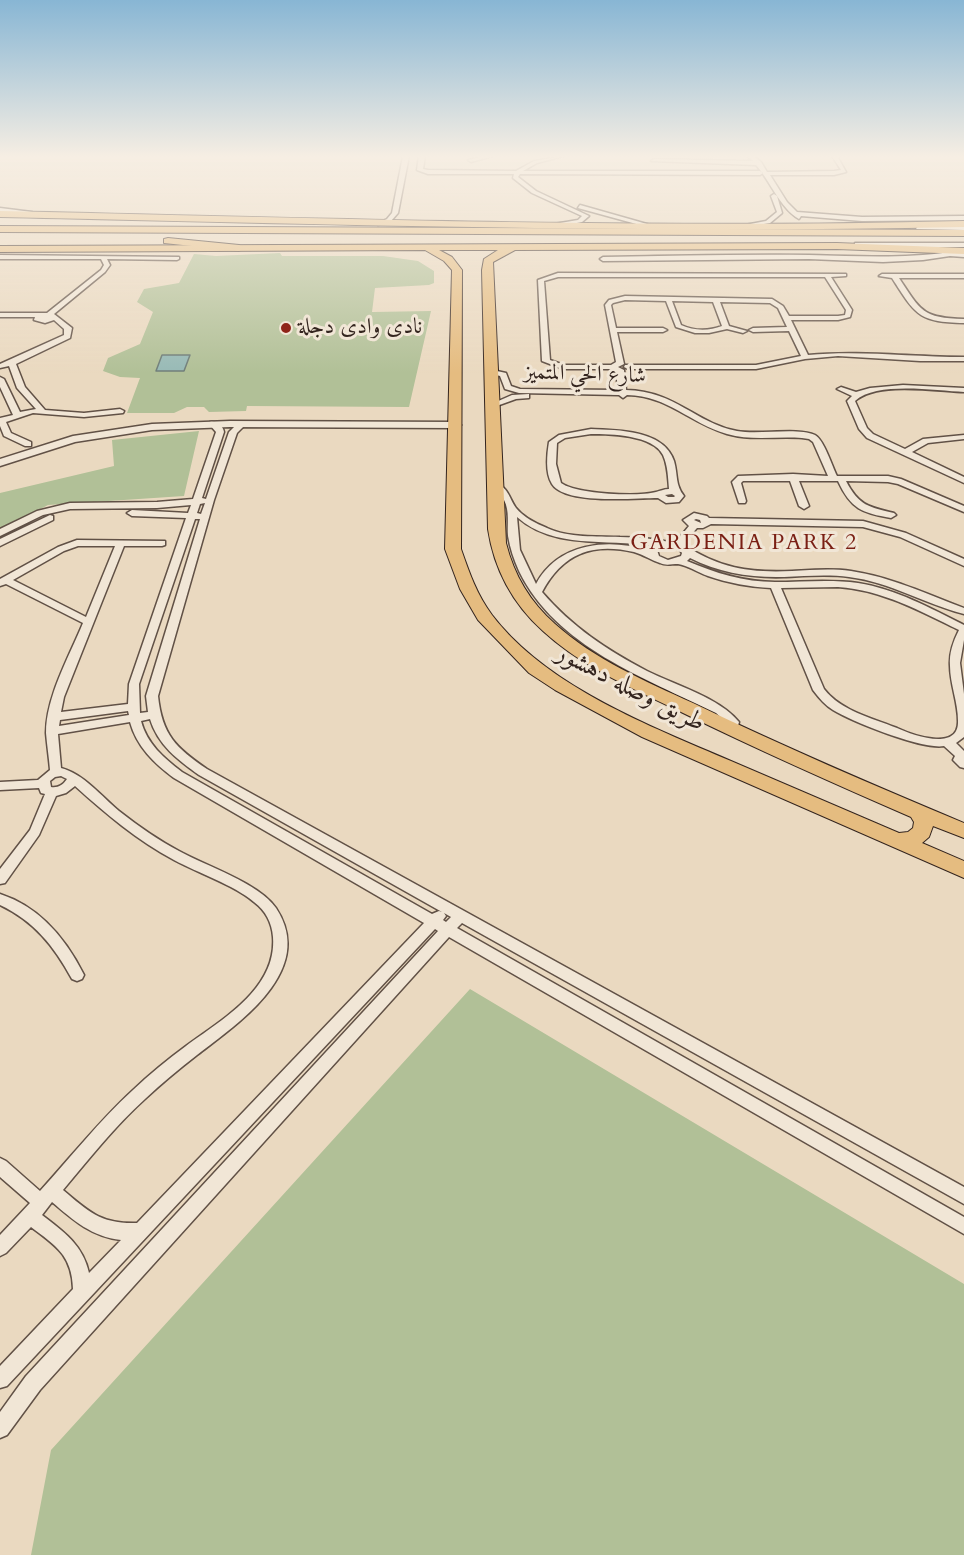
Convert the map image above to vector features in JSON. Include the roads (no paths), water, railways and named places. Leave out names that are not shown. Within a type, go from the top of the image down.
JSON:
[{"type":"main road","points":[[0,229],[83,229]]},
{"type":"main road","points":[[533,229],[964,233]]},
{"type":"main road","points":[[0,236],[964,239]]},
{"type":"main road","points":[[123,236],[239,249]]},
{"type":"main road","points":[[0,248],[424,249],[837,246],[964,253]]},
{"type":"main road","points":[[424,249],[473,269],[494,256],[524,247]]},
{"type":"main road","name":"طريق وصله دهشور","points":[[473,269],[491,371],[493,484],[498,548],[511,581],[532,611],[566,642],[610,671],[732,730],[964,831]]},
{"type":"main road","name":"طريق وصله دهشور","points":[[473,269],[456,419],[452,523],[453,549],[468,589],[484,616],[512,649],[535,669],[561,686],[649,733],[964,870]]},
{"type":"main road","points":[[898,841],[913,839],[922,832],[924,822],[918,811]]},
{"type":"street","points":[[837,246],[964,245]]},
{"type":"street","points":[[603,259],[809,257],[883,260],[964,253]]},
{"type":"street","points":[[0,257],[177,258]]},
{"type":"street","points":[[46,318],[103,271],[107,265],[104,258]]},
{"type":"street","points":[[844,275],[558,275],[541,280],[546,361],[558,367],[756,367],[805,357],[857,355],[964,359]]},
{"type":"street","points":[[786,318],[848,316],[849,310],[827,275]]},
{"type":"street","points":[[882,276],[964,276]]},
{"type":"street","points":[[894,276],[923,316],[940,321],[964,321]]},
{"type":"street","points":[[622,394],[620,367],[608,306],[611,301],[625,298],[772,301],[779,305],[805,357]]},
{"type":"street","points":[[668,298],[678,326],[682,329],[717,330],[726,327],[742,331]]},
{"type":"street","points":[[715,299],[726,327]]},
{"type":"street","points":[[0,317],[46,318],[68,328],[67,336],[5,359],[0,366]]},
{"type":"street","points":[[753,330],[791,329]]},
{"type":"street","points":[[614,330],[663,330]]},
{"type":"street","points":[[5,359],[21,388],[41,410]]},
{"type":"street","name":"شارع الحي المتميز","points":[[491,371],[503,375],[508,387],[520,394]]},
{"type":"street","points":[[0,379],[17,415]]},
{"type":"street","points":[[964,390],[880,388],[864,391],[851,401],[866,432],[876,440],[964,480]]},
{"type":"street","points":[[841,389],[856,395]]},
{"type":"street","name":"شارع الحي المتميز","points":[[492,406],[520,394],[655,396],[720,429],[739,434],[812,437],[817,441],[823,462]]},
{"type":"street","name":"شارع الحي المتميز","points":[[622,394],[657,403],[701,429],[729,439],[752,442],[808,443],[813,446],[833,477],[855,504],[870,512],[891,515]]},
{"type":"street","points":[[28,449],[5,433],[1,421],[41,410],[84,416],[120,411]]},
{"type":"street","points":[[677,413],[686,410]]},
{"type":"street","points":[[0,463],[28,449],[91,427],[141,420],[456,419]]},
{"type":"street","points":[[0,454],[112,432],[152,427],[350,420]]},
{"type":"street","points":[[213,424],[219,428],[220,432],[203,501],[207,516],[152,696],[153,715],[157,728],[166,743],[203,772],[964,1196]]},
{"type":"street","points":[[242,424],[233,432],[203,501],[192,516],[134,684],[133,713],[139,735],[150,750],[178,775],[964,1226]]},
{"type":"street","points":[[678,545],[683,509],[666,452],[644,438],[615,433],[561,436],[553,442],[554,480],[568,492],[585,495],[660,495],[663,492],[683,509],[705,525],[706,521],[863,524],[903,536],[964,563]]},
{"type":"street","points":[[0,437],[28,449]]},
{"type":"street","points":[[905,453],[932,440],[964,437]]},
{"type":"street","points":[[794,477],[804,506]]},
{"type":"street","points":[[742,501],[736,482],[738,479],[833,477],[895,480],[964,509]]},
{"type":"street","points":[[493,484],[508,496],[514,510],[530,524],[562,537],[628,538],[678,545],[687,553],[717,566],[754,574],[831,572],[866,576],[901,585],[964,611]]},
{"type":"street","points":[[0,533],[34,516],[70,506],[157,505],[203,501]]},
{"type":"street","points":[[514,510],[513,532],[517,556],[537,592],[561,619],[593,645],[633,668],[720,710],[733,722],[732,730]]},
{"type":"street","points":[[0,543],[38,522],[66,513],[207,516]]},
{"type":"street","points":[[562,537],[570,554]]},
{"type":"street","points":[[4,579],[72,545],[83,542],[162,543]]},
{"type":"street","points":[[56,773],[53,717],[62,687],[121,542]]},
{"type":"street","points":[[652,555],[652,549],[659,544]]},
{"type":"street","points":[[537,592],[549,570],[570,554],[592,548],[617,547],[652,555],[666,562],[679,561],[685,558],[687,553]]},
{"type":"street","points":[[679,561],[734,580],[775,585],[837,584],[879,590],[918,604],[964,630],[956,645],[954,662],[964,722],[963,730],[957,737],[947,742],[934,743],[913,739],[844,711],[828,702],[819,690],[775,585]]},
{"type":"street","points":[[4,579],[88,622]]},
{"type":"street","points":[[52,731],[133,713]]},
{"type":"street","points":[[53,717],[133,713],[153,715]]},
{"type":"street","points":[[947,742],[963,757]]},
{"type":"street","points":[[0,879],[35,832],[47,788],[47,777],[65,772],[105,807],[147,838],[186,861],[247,889],[261,900],[274,916],[280,943],[272,975],[260,994],[243,1011],[183,1057],[138,1096],[94,1141],[47,1197],[0,1247]]},
{"type":"street","points":[[0,786],[68,788],[74,778]]},
{"type":"street","points":[[0,899],[17,907],[43,925],[63,947],[77,975]]},
{"type":"street","points":[[0,1379],[140,1231],[454,911]]},
{"type":"street","points":[[0,1428],[33,1383],[440,925]]},
{"type":"street","points":[[0,1166],[94,1226],[108,1231],[140,1231]]},
{"type":"street","points":[[30,1216],[73,1251],[81,1268],[82,1292]]},
{"type":"water","points":[[162,355],[190,355],[184,371],[156,371]]},
{"type":"place","name":"نادى وادى دجلة","points":[[286,328]]},
{"type":"district","name":"GARDENIA PARK 2","points":[[744,544]]}]
